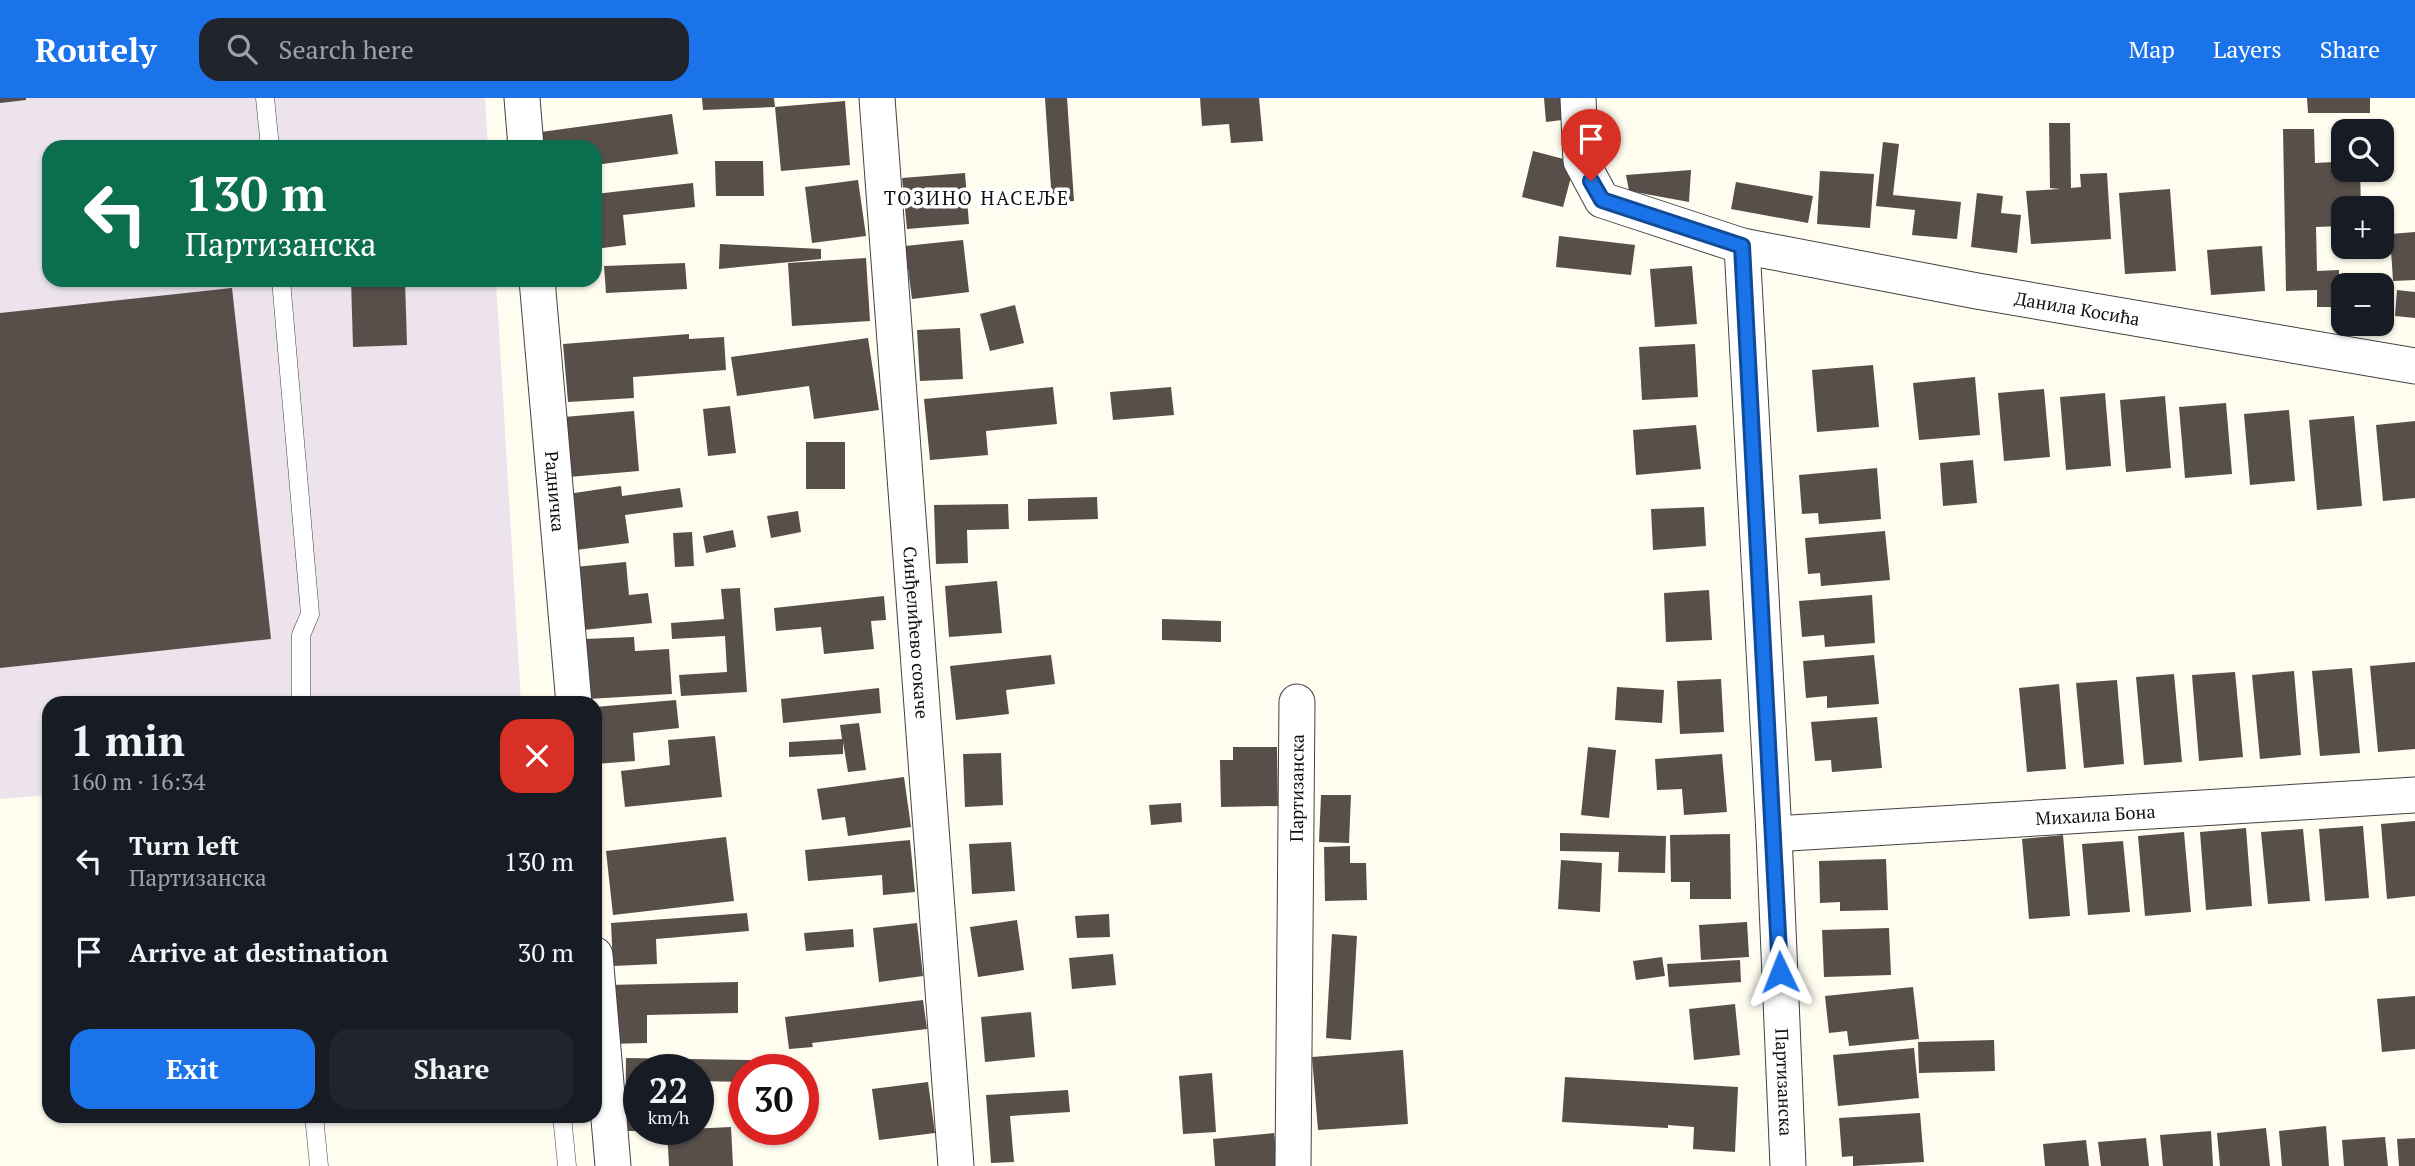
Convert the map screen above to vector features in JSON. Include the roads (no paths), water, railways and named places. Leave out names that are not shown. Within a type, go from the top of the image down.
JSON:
[{"type":"street","points":[[522,98],[525,140]]},
{"type":"street","name":"Синђелићево сокаче","points":[[877,98],[956,1166]]},
{"type":"street","points":[[1578,98],[1581,161],[1602,200],[1742,246]]},
{"type":"street","name":"Данила Косића","points":[[1742,246],[1977,291],[2415,366]]},
{"type":"street","name":"Партизанска","points":[[1742,246],[1774,834],[1788,1166]]},
{"type":"street","name":"Радничка","points":[[538,287],[572,696]]},
{"type":"street","name":"Партизанска","points":[[1293,1166],[1297,702]]},
{"type":"street","name":"Михаила Бона","points":[[1774,834],[2415,795]]},
{"type":"street","points":[[602,1037],[613,1166]]},
{"type":"lane","points":[[265,98],[269,140]]},
{"type":"lane","points":[[282,287],[310,614],[301,635],[301,696]]},
{"type":"lane","points":[[315,1123],[319,1166]]},
{"type":"lane","points":[[563,1123],[566,1166]]},
{"type":"district","name":"ТОЗИНО НАСЕЉЕ","points":[[977,197]]}]
